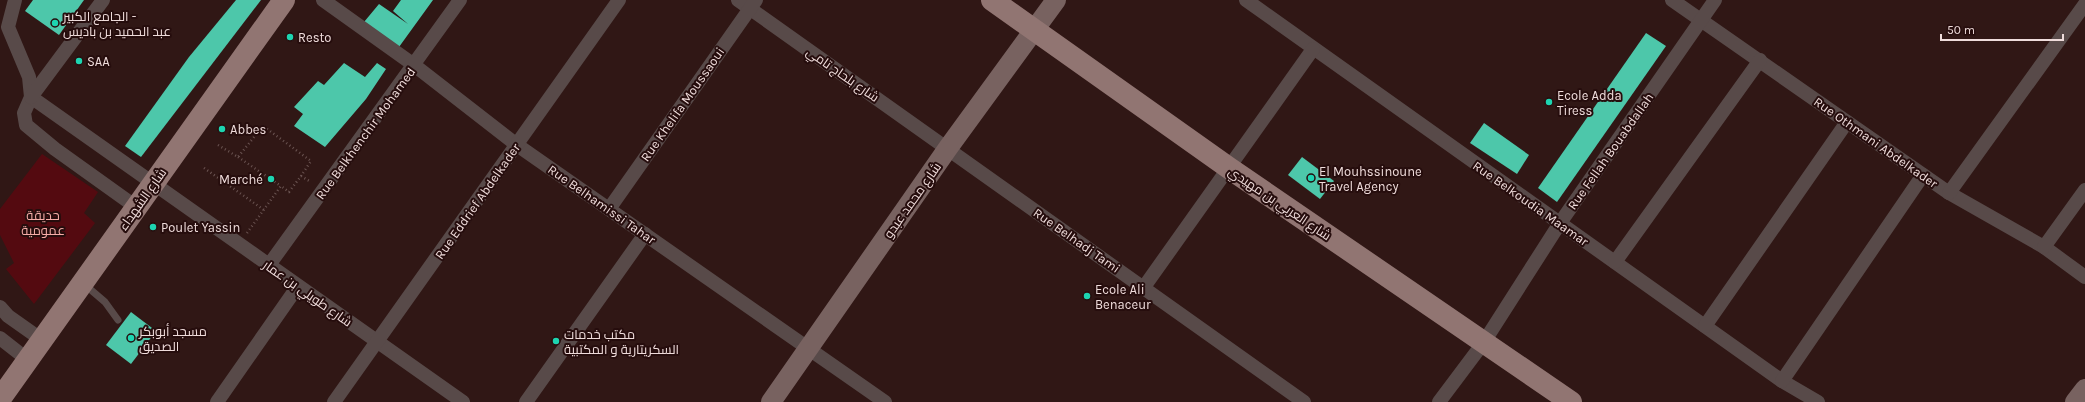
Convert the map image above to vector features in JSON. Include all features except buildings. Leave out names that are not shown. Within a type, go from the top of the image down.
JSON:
[{"type":"main road","name":"شارع الشهداء","points":[[0,399],[284,0]]},
{"type":"main road","name":"شارع العربي بن مهيدي","points":[[992,0],[1228,168],[1571,402]]},
{"type":"street","points":[[15,0],[8,27],[29,77],[31,97]]},
{"type":"street","points":[[103,0],[31,97],[24,113],[26,125],[55,149],[136,207]]},
{"type":"street","name":"Rue Belhamissi Tahar","points":[[323,0],[414,65],[517,145],[809,348],[883,402]]},
{"type":"street","name":"Rue Belkhenchir Mohamed","points":[[269,265],[460,0]]},
{"type":"street","name":"Rue Eddrief Abdelkader","points":[[334,402],[619,0]]},
{"type":"street","name":"شارع محمد عبدو","points":[[771,402],[948,148],[1056,0]]},
{"type":"street","name":"Rue Belkoudia Maamar","points":[[1246,0],[1782,381],[1818,402]]},
{"type":"street","name":"Rue Othmani Abdelkader","points":[[1672,0],[1949,193],[2044,247],[2085,277]]},
{"type":"street","name":"Rue Fellah Bouabdallah","points":[[1438,402],[1484,342],[1560,223],[1715,0]]},
{"type":"street","name":"شارع بلحاج تامي","points":[[748,3],[948,148]]},
{"type":"street","name":"Rue Khelifa Moussaoui","points":[[609,209],[748,3]]},
{"type":"street","points":[[1949,193],[2085,4]]},
{"type":"street","points":[[1144,287],[1313,49]]},
{"type":"street","points":[[1615,262],[1760,60]]},
{"type":"street","name":"شارع طويلي بن عمار","points":[[31,97],[463,402]]},
{"type":"street","points":[[1705,326],[1847,122]]},
{"type":"street","name":"Rue Belhadj Tami","points":[[948,148],[1304,402]]},
{"type":"street","points":[[1782,381],[1923,175]]},
{"type":"street","points":[[2044,247],[2085,190]]},
{"type":"street","points":[[526,402],[645,234]]},
{"type":"street","points":[[217,402],[298,286]]},
{"type":"street","points":[[0,307],[8,316],[42,340]]},
{"type":"street","points":[[0,338],[28,360]]},
{"type":"street","points":[[2075,402],[2085,389]]},
{"type":"lane","points":[[82,283],[105,302],[118,320]]},
{"type":"path","points":[[218,145],[289,192],[311,161],[263,126],[238,157]]},
{"type":"path","points":[[204,168],[264,210]]},
{"type":"path","points":[[301,176],[323,190]]},
{"type":"path","points":[[239,244],[281,186]]},
{"type":"green space","name":"حديقة عمومية","points":[[42,154],[98,192],[84,213],[95,223],[34,304],[6,269],[14,263],[0,235],[0,209]]},
{"type":"place","name":"الجامع الكبير - عبد الحميد بن باديس","points":[[55,23]]},
{"type":"place","name":"Resto","points":[[290,37]]},
{"type":"place","name":"SAA","points":[[79,61]]},
{"type":"place","name":"Ecole Adda Tiress","points":[[1549,102]]},
{"type":"place","name":"Abbes","points":[[222,129]]},
{"type":"place","name":"El Mouhssinoune Travel Agency","points":[[1311,178]]},
{"type":"place","name":"Marché","points":[[271,179]]},
{"type":"place","name":"Poulet Yassin","points":[[153,227]]},
{"type":"place","name":"Ecole Ali Benaceur","points":[[1087,296]]},
{"type":"place","name":"مسجد أبوبكر الصديق","points":[[131,338]]},
{"type":"place","name":"مكتب خدمات السكريتارية و المكتبية","points":[[556,341]]}]
